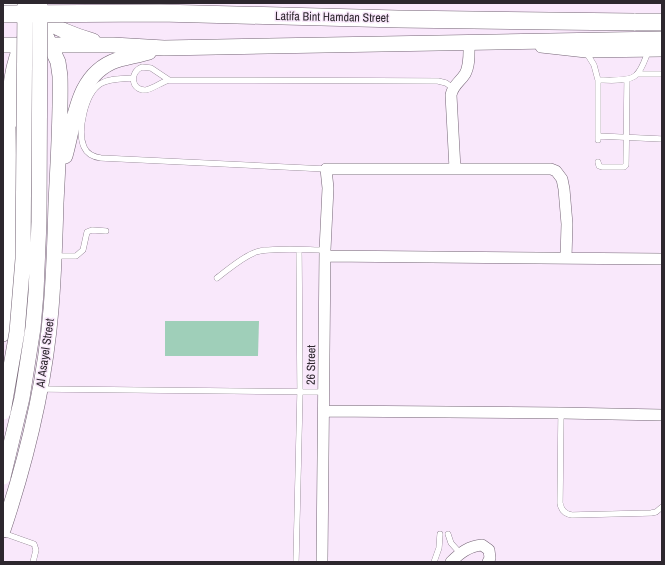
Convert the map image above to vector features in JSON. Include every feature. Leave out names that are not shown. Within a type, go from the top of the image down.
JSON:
[{"type":"main road","name":"Latifa Bint Hamdan Street","points":[[3,14],[160,13],[398,19],[662,22]]},
{"type":"street","points":[[8,126],[10,122],[12,74],[21,45],[39,14],[52,3]]},
{"type":"street","points":[[3,22],[22,4]]},
{"type":"street","points":[[3,412],[17,332],[23,259],[22,4]]},
{"type":"street","name":"Al Asayel Street","points":[[3,532],[25,456],[40,389],[52,308],[58,171],[60,76],[58,62],[52,46],[44,33],[39,14],[22,4]]},
{"type":"street","points":[[39,14],[77,36],[95,42],[113,45]]},
{"type":"street","points":[[3,477],[22,398],[30,349],[36,293],[40,222],[39,14]]},
{"type":"street","points":[[3,45],[113,45],[164,48],[662,39]]},
{"type":"street","points":[[522,41],[529,46],[586,52],[662,51]]},
{"type":"street","points":[[455,170],[451,95],[453,88],[467,69],[469,42]]},
{"type":"street","points":[[58,171],[66,152],[78,101],[84,88],[92,77],[103,68],[116,61],[164,48]]},
{"type":"street","points":[[3,110],[8,126],[10,241],[3,334]]},
{"type":"street","points":[[326,169],[551,169],[556,171],[562,179],[564,189],[567,224],[566,258]]},
{"type":"street","name":"26 Street","points":[[322,562],[325,253],[328,188],[326,169]]},
{"type":"street","points":[[325,253],[662,259]]},
{"type":"street","points":[[324,411],[662,415]]},
{"type":"street","points":[[451,562],[470,547],[482,545],[489,550],[490,558],[488,562]]},
{"type":"lane","points":[[586,52],[594,65],[598,80],[598,138],[627,137],[662,139]]},
{"type":"lane","points":[[598,80],[627,80],[633,78],[638,74],[648,52]]},
{"type":"lane","points":[[169,80],[151,68],[146,67],[138,68],[133,74],[134,85],[137,88],[145,90],[169,80],[438,81],[446,83],[453,88]]},
{"type":"lane","points":[[638,74],[662,74]]},
{"type":"lane","points":[[133,78],[105,82],[94,89],[85,108],[82,135],[84,148],[93,157],[108,159],[326,169]]},
{"type":"lane","points":[[598,162],[599,166],[601,167],[625,167],[627,137],[627,80]]},
{"type":"lane","points":[[54,256],[76,256],[83,250],[87,232],[92,230],[106,231]]},
{"type":"lane","points":[[217,278],[246,257],[256,252],[268,250],[299,250],[325,253]]},
{"type":"lane","points":[[296,562],[300,392],[299,250]]},
{"type":"lane","points":[[40,389],[324,392]]},
{"type":"lane","points":[[561,413],[560,503],[567,514],[651,513],[656,512],[662,507]]},
{"type":"lane","points":[[3,532],[34,544],[36,550],[33,562]]},
{"type":"lane","points":[[434,562],[439,548],[440,534]]},
{"type":"lane","points":[[448,534],[453,547],[460,554]]},
{"type":"green space","points":[[165,321],[259,321],[258,356],[165,356]]}]
